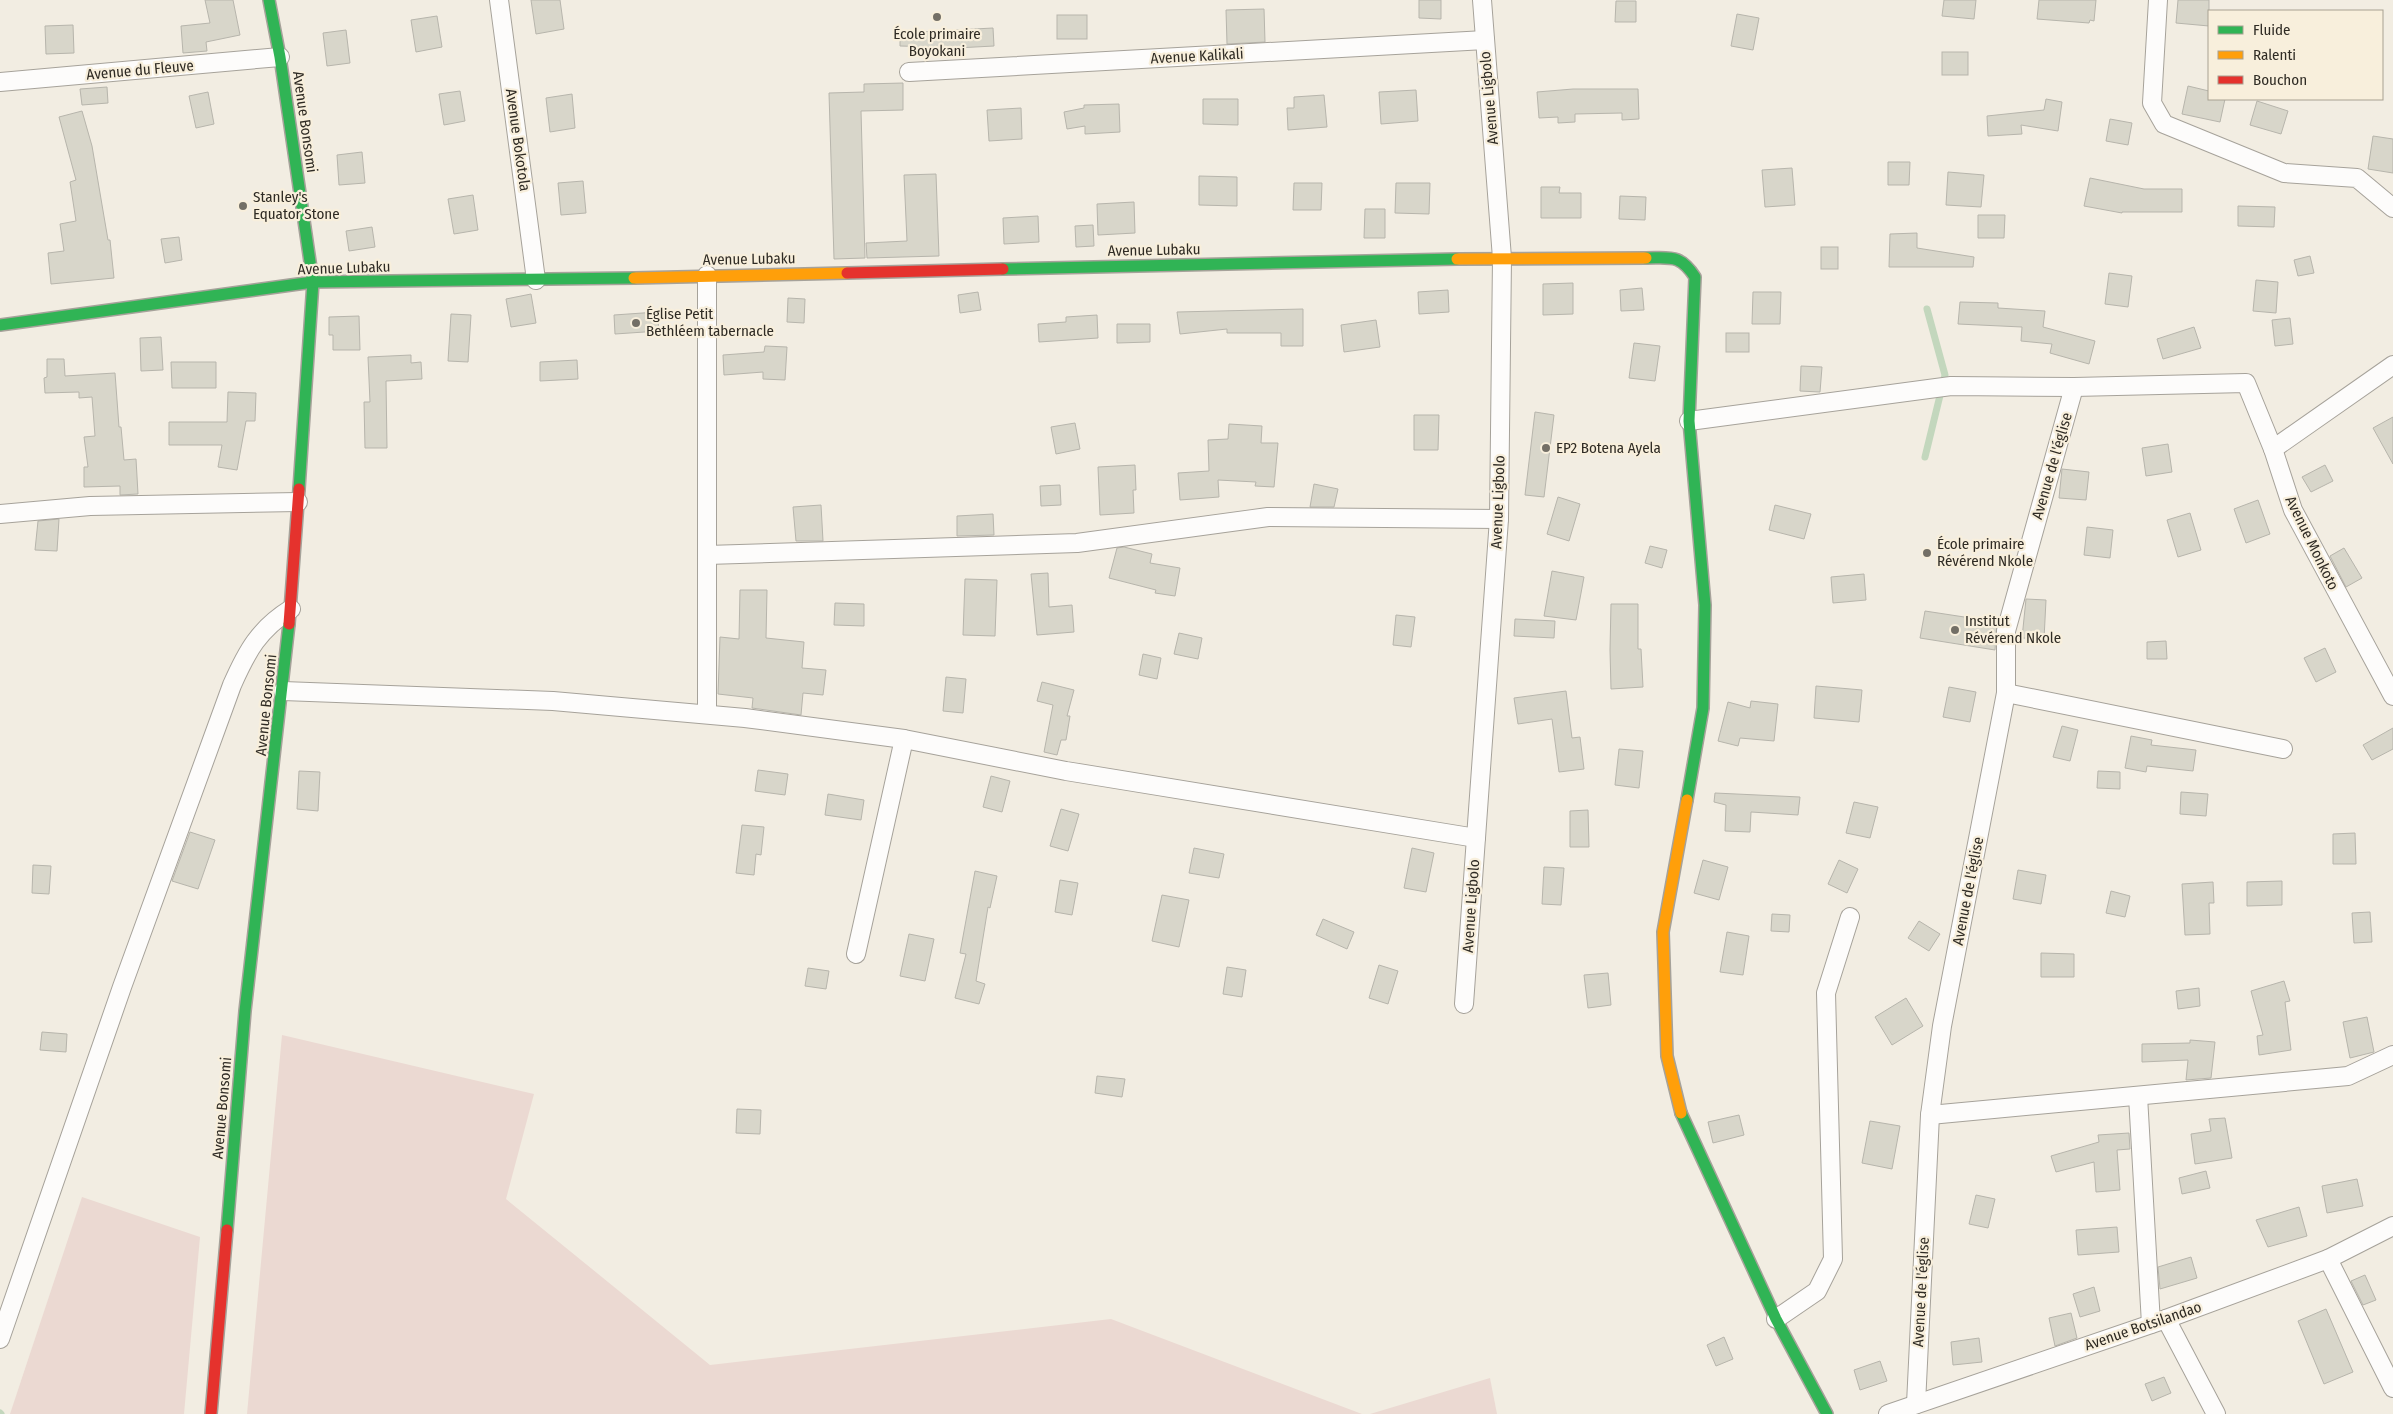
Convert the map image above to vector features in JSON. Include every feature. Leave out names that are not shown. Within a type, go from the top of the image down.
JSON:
[{"type":"street","name":"Avenue Bonsomi","points":[[211,1414],[245,1011],[292,609],[313,282],[280,57],[269,0]]},
{"type":"street","name":"Avenue Bokotola","points":[[499,0],[536,280]]},
{"type":"street","name":"Avenue Ligbolo","points":[[1464,1004],[1499,519],[1502,258],[1482,0]]},
{"type":"street","points":[[2158,0],[2152,103],[2164,124],[2284,173],[2357,178],[2393,208]]},
{"type":"street","name":"Avenue Kalikali","points":[[909,72],[1484,40]]},
{"type":"street","name":"Avenue du Fleuve","points":[[0,82],[280,57]]},
{"type":"street","name":"Avenue Lubaku","points":[[0,324],[313,282],[536,280],[1502,258],[1677,258],[1688,265],[1695,277],[1690,421],[1705,605],[1703,708],[1663,932],[1667,1056],[1680,1111],[1776,1319],[1827,1414]]},
{"type":"street","points":[[707,275],[707,714]]},
{"type":"street","points":[[2273,449],[2393,365]]},
{"type":"street","name":"Avenue Monkoto","points":[[2074,387],[2246,383],[2273,449],[2293,510],[2393,696]]},
{"type":"street","points":[[1690,421],[1951,386],[2074,387]]},
{"type":"street","name":"Avenue de l'église","points":[[1916,1404],[1930,1116],[1942,1026],[2006,693],[2006,631],[2074,387]]},
{"type":"street","points":[[0,514],[90,506],[298,502]]},
{"type":"street","points":[[707,555],[1077,543],[1268,516],[1499,519]]},
{"type":"street","points":[[0,1338],[122,987],[232,685],[246,654],[261,632],[276,618],[292,609]]},
{"type":"street","points":[[283,691],[553,701],[707,714],[904,739],[1066,771],[1476,838]]},
{"type":"street","points":[[2006,693],[2283,749]]},
{"type":"street","points":[[856,954],[904,739]]},
{"type":"street","points":[[1776,1319],[1817,1291],[1833,1259],[1826,993],[1850,917]]},
{"type":"street","points":[[1930,1116],[2348,1076],[2393,1055]]},
{"type":"street","points":[[2138,1096],[2158,1322],[2216,1414]]},
{"type":"street","name":"Avenue Botsilandao","points":[[1888,1414],[2158,1322],[2328,1259],[2393,1226]]},
{"type":"street","points":[[2328,1259],[2393,1388]]},
{"type":"shaded area","points":[[282,1035],[534,1094],[506,1199],[710,1365],[1111,1319],[1362,1414],[247,1414]]},
{"type":"shaded area","points":[[82,1197],[200,1237],[184,1414],[10,1414]]},
{"type":"shaded area","points":[[1490,1378],[1497,1414],[1370,1414]]},
{"type":"building","points":[[205,0],[233,0],[240,35],[206,42],[207,51],[183,53],[181,26],[210,23]]},
{"type":"building","points":[[531,0],[560,0],[564,29],[536,34]]},
{"type":"building","points":[[1419,0],[1441,0],[1441,19],[1419,18]]},
{"type":"building","points":[[1944,0],[1976,0],[1974,19],[1942,16]]},
{"type":"building","points":[[2039,0],[2096,0],[2094,21],[2090,20],[2089,23],[2037,19]]},
{"type":"building","points":[[2178,0],[2209,0],[2208,26],[2176,23]]},
{"type":"building","points":[[1616,1],[1636,1],[1636,22],[1615,22]]},
{"type":"building","points":[[1264,9],[1265,42],[1227,44],[1226,10]]},
{"type":"building","points":[[1737,14],[1759,18],[1753,50],[1731,46]]},
{"type":"building","points":[[1057,15],[1087,15],[1087,39],[1057,39]]},
{"type":"building","points":[[437,16],[442,47],[416,52],[411,20]]},
{"type":"building","points":[[73,25],[74,53],[46,54],[45,26]]},
{"type":"building","points":[[993,28],[994,46],[937,49],[937,47],[900,46],[900,33]]},
{"type":"building","points":[[346,30],[350,63],[327,66],[323,33]]},
{"type":"building","points":[[1942,52],[1968,52],[1968,75],[1942,75]]},
{"type":"building","points":[[903,83],[903,110],[861,111],[865,258],[834,259],[829,93],[864,92],[864,84]]},
{"type":"building","points":[[2188,86],[2208,91],[2208,100],[2225,100],[2220,122],[2182,114]]},
{"type":"building","points":[[107,87],[108,103],[82,105],[80,89]]},
{"type":"building","points":[[1573,89],[1638,89],[1639,119],[1622,120],[1622,113],[1575,114],[1575,122],[1558,123],[1558,117],[1539,118],[1537,92]]},
{"type":"building","points":[[1416,90],[1418,121],[1381,124],[1379,92]]},
{"type":"building","points":[[460,91],[465,121],[444,125],[439,94]]},
{"type":"building","points":[[208,92],[214,124],[196,128],[189,96]]},
{"type":"building","points":[[572,94],[575,128],[550,132],[546,98]]},
{"type":"building","points":[[1324,95],[1327,127],[1288,130],[1287,108],[1294,108],[1294,97]]},
{"type":"building","points":[[1203,99],[1238,99],[1238,125],[1203,124]]},
{"type":"building","points":[[2046,99],[2062,102],[2058,131],[2021,125],[2022,134],[1988,136],[1987,116],[2044,110]]},
{"type":"building","points":[[2257,101],[2288,111],[2281,134],[2250,125]]},
{"type":"building","points":[[1119,104],[1120,132],[1085,134],[1085,126],[1067,129],[1064,112],[1084,108],[1084,105]]},
{"type":"building","points":[[1021,108],[1022,139],[989,141],[987,110]]},
{"type":"building","points":[[82,111],[92,146],[108,240],[110,240],[114,278],[51,284],[48,253],[64,251],[60,224],[76,221],[70,182],[76,180],[59,117]]},
{"type":"building","points":[[2110,119],[2132,123],[2128,145],[2106,141]]},
{"type":"building","points":[[2373,136],[2393,139],[2393,173],[2368,169]]},
{"type":"building","points":[[362,152],[365,183],[339,185],[337,155]]},
{"type":"building","points":[[1888,162],[1910,162],[1909,185],[1888,185]]},
{"type":"building","points":[[1792,168],[1795,205],[1765,207],[1762,170]]},
{"type":"building","points":[[1948,172],[1984,175],[1981,207],[1946,205]]},
{"type":"building","points":[[936,174],[939,256],[867,258],[866,243],[907,241],[904,175]]},
{"type":"building","points":[[1199,176],[1237,177],[1237,206],[1199,205]]},
{"type":"building","points":[[2090,178],[2144,189],[2182,189],[2182,212],[2122,213],[2084,206]]},
{"type":"building","points":[[583,181],[586,213],[561,215],[558,183]]},
{"type":"building","points":[[1294,183],[1322,183],[1321,210],[1293,210]]},
{"type":"building","points":[[1396,183],[1430,183],[1429,214],[1395,213]]},
{"type":"building","points":[[1541,187],[1560,187],[1559,193],[1581,193],[1581,218],[1541,218]]},
{"type":"building","points":[[473,195],[478,230],[454,234],[448,199]]},
{"type":"building","points":[[1620,196],[1646,197],[1645,220],[1619,219]]},
{"type":"building","points":[[1134,202],[1135,233],[1098,235],[1097,204]]},
{"type":"building","points":[[2238,206],[2275,207],[2274,227],[2238,226]]},
{"type":"building","points":[[1365,209],[1385,209],[1385,238],[1364,238]]},
{"type":"building","points":[[1978,215],[2005,215],[2004,238],[1978,238]]},
{"type":"building","points":[[1038,216],[1039,242],[1004,244],[1003,218]]},
{"type":"building","points":[[1093,225],[1094,246],[1076,247],[1075,226]]},
{"type":"building","points":[[372,227],[375,247],[349,251],[346,231]]},
{"type":"building","points":[[1917,233],[1917,248],[1974,257],[1973,267],[1889,267],[1890,234]]},
{"type":"building","points":[[179,237],[182,260],[165,263],[161,239]]},
{"type":"building","points":[[1821,247],[1838,247],[1838,269],[1821,269]]},
{"type":"building","points":[[2310,256],[2314,273],[2298,276],[2294,260]]},
{"type":"building","points":[[2109,273],[2132,276],[2128,307],[2105,304]]},
{"type":"building","points":[[2256,280],[2278,282],[2276,313],[2253,311]]},
{"type":"building","points":[[1573,283],[1573,314],[1543,315],[1543,284]]},
{"type":"building","points":[[1642,288],[1644,310],[1621,311],[1620,290]]},
{"type":"building","points":[[1448,290],[1449,312],[1419,314],[1418,292]]},
{"type":"building","points":[[978,292],[981,310],[960,313],[958,295]]},
{"type":"building","points":[[1753,292],[1781,292],[1780,324],[1752,324]]},
{"type":"building","points":[[531,294],[536,323],[511,327],[506,299]]},
{"type":"building","points":[[788,298],[805,299],[804,323],[787,322]]},
{"type":"building","points":[[1960,302],[1998,303],[1998,308],[2045,311],[2043,327],[2095,341],[2089,364],[2050,353],[2052,344],[2021,341],[2022,327],[1958,324]]},
{"type":"building","points":[[1303,309],[1303,346],[1281,346],[1281,333],[1227,333],[1227,329],[1180,334],[1177,312]]},
{"type":"building","name":"Église Petit Bethléem tabernacle","points":[[657,312],[659,331],[615,334],[614,315]]},
{"type":"building","points":[[451,314],[471,315],[468,362],[448,361]]},
{"type":"building","points":[[1097,315],[1098,338],[1039,342],[1038,324],[1066,322],[1066,317]]},
{"type":"building","points":[[359,316],[360,350],[333,350],[333,335],[329,335],[329,317]]},
{"type":"building","points":[[2290,318],[2293,344],[2275,346],[2272,320]]},
{"type":"building","points":[[1376,320],[1380,347],[1344,352],[1341,325]]},
{"type":"building","points":[[1117,324],[1150,324],[1150,342],[1117,343]]},
{"type":"building","points":[[2194,327],[2201,348],[2163,359],[2157,339]]},
{"type":"building","points":[[1726,333],[1749,333],[1749,352],[1726,352]]},
{"type":"building","points":[[161,337],[163,370],[141,371],[140,338]]},
{"type":"building","points":[[1634,343],[1660,346],[1655,381],[1629,378]]},
{"type":"building","points":[[765,346],[787,347],[785,380],[763,379],[763,372],[724,375],[723,355],[764,352]]},
{"type":"building","points":[[411,355],[411,363],[421,362],[422,379],[386,381],[387,448],[365,448],[364,402],[370,402],[368,357]]},
{"type":"building","points":[[47,359],[64,359],[65,376],[115,373],[119,427],[121,427],[124,460],[136,459],[138,494],[120,495],[120,486],[84,487],[84,467],[88,467],[84,437],[95,436],[92,397],[79,398],[79,392],[45,393],[44,378],[47,377]]},
{"type":"building","points":[[577,360],[578,379],[540,381],[540,362]]},
{"type":"building","points":[[171,362],[216,362],[216,388],[172,388]]},
{"type":"building","points":[[1801,366],[1822,367],[1820,392],[1800,391]]},
{"type":"building","points":[[228,392],[256,393],[255,421],[246,421],[237,470],[218,467],[222,445],[169,445],[169,422],[227,422]]},
{"type":"building","points":[[1535,412],[1554,415],[1544,497],[1525,495]]},
{"type":"building","points":[[1414,415],[1439,415],[1438,450],[1414,450]]},
{"type":"building","points":[[2393,417],[2393,464],[2373,428]]},
{"type":"building","points":[[1075,423],[1080,449],[1056,454],[1051,427]]},
{"type":"building","points":[[1229,424],[1262,426],[1261,443],[1278,443],[1274,487],[1255,486],[1256,482],[1218,480],[1219,497],[1180,500],[1178,473],[1209,471],[1208,440],[1228,439]]},
{"type":"building","points":[[2168,444],[2172,472],[2146,476],[2142,448]]},
{"type":"building","points":[[1135,465],[1136,490],[1133,490],[1134,513],[1100,515],[1098,467]]},
{"type":"building","points":[[2325,465],[2333,481],[2311,492],[2302,477]]},
{"type":"building","points":[[2062,469],[2089,472],[2086,500],[2059,498]]},
{"type":"building","points":[[1314,484],[1338,489],[1334,507],[1310,507]]},
{"type":"building","points":[[1060,485],[1061,505],[1041,506],[1040,486]]},
{"type":"building","points":[[1558,497],[1580,504],[1569,541],[1547,534]]},
{"type":"building","points":[[2258,500],[2270,534],[2246,543],[2234,509]]},
{"type":"building","points":[[821,505],[823,541],[796,541],[793,507]]},
{"type":"building","points":[[1775,505],[1811,514],[1804,539],[1769,530]]},
{"type":"building","points":[[2190,513],[2201,550],[2178,557],[2167,520]]},
{"type":"building","points":[[993,514],[994,535],[957,536],[957,516]]},
{"type":"building","points":[[59,519],[57,551],[35,550],[38,521]]},
{"type":"building","points":[[2087,527],[2113,530],[2110,558],[2084,555]]},
{"type":"building","points":[[1650,546],[1667,550],[1662,568],[1645,563]]},
{"type":"building","points":[[1124,547],[1152,554],[1150,563],[1180,568],[1175,596],[1155,593],[1156,590],[1109,578],[1117,548]]},
{"type":"building","points":[[2344,548],[2362,578],[2346,587],[2330,556]]},
{"type":"building","points":[[1552,571],[1584,577],[1576,620],[1544,616]]},
{"type":"building","points":[[1048,573],[1049,607],[1072,605],[1074,632],[1037,635],[1031,574]]},
{"type":"building","points":[[1864,574],[1866,600],[1833,603],[1831,577]]},
{"type":"building","points":[[965,579],[997,580],[995,636],[963,635]]},
{"type":"building","points":[[740,590],[767,590],[766,638],[804,642],[802,668],[826,670],[823,695],[803,693],[801,715],[752,708],[753,698],[718,694],[720,637],[739,639]]},
{"type":"building","points":[[2026,599],[2046,600],[2044,639],[2022,638]]},
{"type":"building","points":[[835,603],[864,604],[864,626],[834,625]]},
{"type":"building","points":[[1611,604],[1638,604],[1638,649],[1641,649],[1643,687],[1611,689]]},
{"type":"building","points":[[1925,611],[1997,622],[1995,650],[1920,638]]},
{"type":"building","points":[[1396,615],[1415,617],[1411,647],[1393,645]]},
{"type":"building","points":[[1515,619],[1555,621],[1554,638],[1514,636]]},
{"type":"building","points":[[1179,633],[1202,638],[1198,659],[1174,654]]},
{"type":"building","points":[[2166,641],[2167,659],[2147,659],[2147,642]]},
{"type":"building","points":[[2325,648],[2336,672],[2316,682],[2304,658]]},
{"type":"building","points":[[1143,654],[1161,658],[1157,679],[1139,675]]},
{"type":"building","points":[[946,677],[966,679],[963,713],[943,711]]},
{"type":"building","points":[[1042,682],[1074,690],[1067,716],[1070,716],[1066,740],[1061,740],[1057,755],[1044,752],[1053,705],[1037,701]]},
{"type":"building","points":[[1816,686],[1862,690],[1859,722],[1814,718]]},
{"type":"building","points":[[1949,687],[1976,692],[1970,722],[1943,717]]},
{"type":"building","points":[[1566,691],[1572,738],[1580,737],[1584,769],[1559,772],[1552,719],[1518,724],[1514,698]]},
{"type":"building","points":[[1751,701],[1778,704],[1774,741],[1740,738],[1738,746],[1718,741],[1728,702],[1750,708]]},
{"type":"building","points":[[2062,726],[2078,730],[2070,761],[2053,757]]},
{"type":"building","points":[[2393,728],[2393,749],[2372,760],[2363,745]]},
{"type":"building","points":[[2131,736],[2152,740],[2151,745],[2196,750],[2193,771],[2147,766],[2146,772],[2125,768]]},
{"type":"building","points":[[1619,749],[1643,751],[1639,788],[1615,785]]},
{"type":"building","points":[[758,770],[788,774],[785,795],[755,791]]},
{"type":"building","points":[[299,771],[320,772],[318,811],[297,809]]},
{"type":"building","points":[[2098,771],[2120,772],[2120,789],[2097,788]]},
{"type":"building","points":[[991,776],[1010,781],[1002,812],[983,807]]},
{"type":"building","points":[[2181,792],[2208,794],[2206,816],[2180,814]]},
{"type":"building","points":[[1715,793],[1800,797],[1798,815],[1751,812],[1750,832],[1725,831],[1726,805],[1714,802]]},
{"type":"building","points":[[828,794],[864,800],[861,820],[825,815]]},
{"type":"building","points":[[1854,802],[1878,807],[1870,838],[1846,833]]},
{"type":"building","points":[[1061,809],[1079,814],[1068,851],[1050,846]]},
{"type":"building","points":[[1588,810],[1589,847],[1570,847],[1570,811]]},
{"type":"building","points":[[742,825],[764,827],[761,855],[756,854],[754,875],[736,873]]},
{"type":"building","points":[[190,832],[215,840],[198,889],[172,881]]},
{"type":"building","points":[[2355,833],[2356,864],[2333,864],[2333,834]]},
{"type":"building","points":[[1194,848],[1224,854],[1219,878],[1189,873]]},
{"type":"building","points":[[1412,848],[1434,853],[1426,892],[1404,888]]},
{"type":"building","points":[[1703,860],[1728,867],[1719,900],[1694,893]]},
{"type":"building","points":[[1839,860],[1858,869],[1847,893],[1828,884]]},
{"type":"building","points":[[33,865],[51,866],[49,894],[32,893]]},
{"type":"building","points":[[1544,867],[1564,868],[1561,905],[1542,904]]},
{"type":"building","points":[[2018,870],[2046,875],[2041,904],[2013,899]]},
{"type":"building","points":[[975,871],[997,876],[990,908],[988,907],[976,981],[985,984],[979,1004],[955,998],[966,954],[960,953]]},
{"type":"building","points":[[1060,880],[1078,883],[1072,915],[1055,912]]},
{"type":"building","points":[[2282,881],[2282,905],[2247,906],[2247,882]]},
{"type":"building","points":[[2213,882],[2214,903],[2209,903],[2210,934],[2185,935],[2182,884]]},
{"type":"building","points":[[2111,891],[2130,896],[2125,917],[2106,913]]},
{"type":"building","points":[[1162,895],[1189,900],[1179,947],[1152,941]]},
{"type":"building","points":[[2370,912],[2372,942],[2354,943],[2352,913]]},
{"type":"building","points":[[1772,914],[1790,915],[1789,932],[1771,931]]},
{"type":"building","points":[[1323,919],[1354,932],[1347,949],[1316,935]]},
{"type":"building","points":[[1919,921],[1940,934],[1929,951],[1908,938]]},
{"type":"building","points":[[1727,932],[1749,936],[1743,975],[1720,972]]},
{"type":"building","points":[[909,934],[934,939],[925,981],[900,976]]},
{"type":"building","points":[[2041,953],[2074,954],[2074,977],[2041,977]]},
{"type":"building","points":[[1379,965],[1398,971],[1388,1004],[1369,998]]},
{"type":"building","points":[[1227,967],[1246,970],[1242,997],[1223,994]]},
{"type":"building","points":[[808,968],[829,971],[826,989],[805,986]]},
{"type":"building","points":[[1608,973],[1611,1005],[1588,1008],[1584,975]]},
{"type":"building","points":[[2284,981],[2290,1001],[2285,1002],[2291,1050],[2259,1055],[2257,1036],[2263,1035],[2251,991]]},
{"type":"building","points":[[2199,988],[2200,1006],[2178,1009],[2176,991]]},
{"type":"building","points":[[1906,998],[1923,1026],[1892,1045],[1875,1017]]},
{"type":"building","points":[[2367,1017],[2374,1052],[2350,1058],[2343,1022]]},
{"type":"building","points":[[42,1032],[67,1034],[66,1052],[40,1050]]},
{"type":"building","points":[[2190,1040],[2215,1042],[2211,1078],[2186,1080],[2188,1060],[2142,1062],[2142,1044],[2190,1043]]},
{"type":"building","points":[[1097,1076],[1125,1079],[1122,1097],[1095,1093]]},
{"type":"building","points":[[737,1109],[761,1110],[760,1134],[736,1133]]},
{"type":"building","points":[[1739,1115],[1744,1135],[1713,1143],[1708,1122]]},
{"type":"building","points":[[2225,1118],[2232,1158],[2195,1164],[2191,1134],[2211,1131],[2209,1119]]},
{"type":"building","points":[[1870,1121],[1900,1126],[1892,1169],[1862,1163]]},
{"type":"building","points":[[2129,1133],[2130,1149],[2117,1150],[2120,1190],[2096,1192],[2094,1162],[2056,1172],[2051,1156],[2099,1142],[2098,1135]]},
{"type":"building","points":[[2206,1171],[2210,1188],[2182,1194],[2179,1178]]},
{"type":"building","points":[[2357,1179],[2363,1206],[2327,1213],[2322,1186]]},
{"type":"building","points":[[1976,1195],[1995,1199],[1988,1228],[1969,1224]]},
{"type":"building","points":[[2299,1207],[2307,1236],[2268,1247],[2256,1220]]},
{"type":"building","points":[[2117,1227],[2119,1252],[2078,1255],[2076,1230]]},
{"type":"building","points":[[2191,1257],[2197,1278],[2160,1289],[2158,1267]]},
{"type":"building","points":[[2365,1275],[2376,1300],[2363,1305],[2351,1281]]},
{"type":"building","points":[[2094,1287],[2100,1311],[2080,1317],[2073,1294]]},
{"type":"building","points":[[2326,1309],[2353,1372],[2324,1384],[2298,1321]]},
{"type":"building","points":[[2071,1313],[2077,1338],[2055,1346],[2049,1318]]},
{"type":"building","points":[[1724,1337],[1733,1359],[1716,1366],[1707,1345]]},
{"type":"building","points":[[1979,1338],[1982,1362],[1953,1365],[1951,1342]]},
{"type":"building","points":[[1880,1361],[1887,1381],[1860,1390],[1854,1370]]},
{"type":"building","points":[[2164,1377],[2171,1393],[2152,1401],[2145,1384]]},
{"type":"waterway","points":[[1925,457],[1945,375],[1927,309]]},
{"type":"traffic: fast","points":[[269,0],[280,57],[313,282],[299,489]]},
{"type":"traffic: fast","points":[[1646,258],[1674,259],[1685,264],[1695,277],[1689,421],[1705,605],[1703,708],[1687,800]]},
{"type":"traffic: fast","points":[[1003,269],[1457,259]]},
{"type":"traffic: fast","points":[[0,325],[313,282],[634,278]]},
{"type":"traffic: fast","points":[[227,1230],[245,1011],[289,624]]},
{"type":"traffic: fast","points":[[1681,1113],[1776,1319],[1827,1414]]},
{"type":"traffic: slow","points":[[1457,259],[1646,258]]},
{"type":"traffic: slow","points":[[634,278],[847,273]]},
{"type":"traffic: slow","points":[[1681,1113],[1667,1056],[1663,932],[1687,800]]},
{"type":"traffic: jam","points":[[847,273],[1003,269]]},
{"type":"traffic: jam","points":[[289,624],[299,489]]},
{"type":"traffic: jam","points":[[211,1414],[227,1230]]},
{"type":"place","name":"École primaire Boyokani","points":[[937,17]]},
{"type":"place","name":"Stanley's Equator Stone","points":[[243,206]]},
{"type":"place","name":"Église Petit Bethléem tabernacle","points":[[636,323]]},
{"type":"place","name":"EP2 Botena Ayela","points":[[1546,448]]},
{"type":"place","name":"École primaire Révérend Nkole","points":[[1927,553]]},
{"type":"place","name":"Institut Révérend Nkole","points":[[1955,630]]}]
